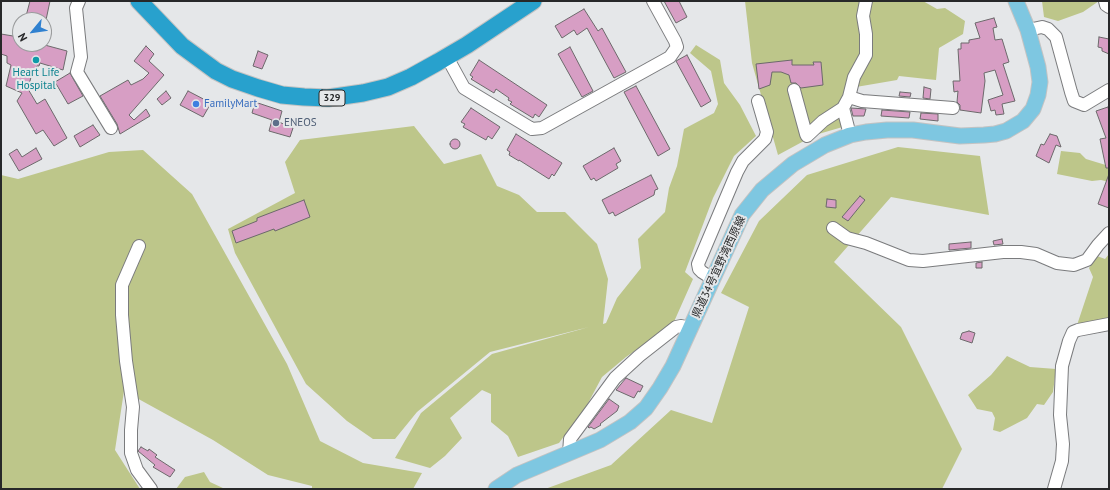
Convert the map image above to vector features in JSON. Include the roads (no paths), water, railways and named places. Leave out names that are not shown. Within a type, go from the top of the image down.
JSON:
[{"type":"highway","name":"329","points":[[139,1],[182,46],[216,71],[232,79],[282,94],[328,98],[363,93],[388,86],[411,77],[447,57],[533,1]]},
{"type":"main road","name":"県道34号宜野湾西原線","points":[[496,489],[517,475],[600,440],[617,431],[646,408],[654,398],[673,366],[742,215],[762,190],[780,174],[806,155],[825,145],[850,135],[866,132],[913,130],[960,136],[995,134],[1015,127],[1028,115],[1033,109],[1038,95],[1040,82],[1038,67],[1028,30],[1016,1]]},
{"type":"street","points":[[79,1],[76,8],[81,57],[77,72],[111,128]]},
{"type":"street","points":[[447,57],[464,88],[532,129],[542,128],[670,57],[677,47],[653,1]]},
{"type":"street","points":[[794,90],[807,136],[823,121],[842,108],[849,97],[854,77],[866,55],[866,34],[863,16],[866,1]]},
{"type":"street","points":[[1105,1],[1106,5],[1109,7]]},
{"type":"street","points":[[1028,30],[1042,27],[1048,29],[1056,37],[1074,101],[1084,105],[1109,90]]},
{"type":"street","points":[[849,97],[862,101],[953,108]]},
{"type":"street","points":[[713,279],[702,272],[699,269],[698,264],[737,172],[743,161],[764,139],[767,132],[758,102]]},
{"type":"street","points":[[842,108],[850,135]]},
{"type":"street","points":[[833,228],[847,238],[909,260],[923,261],[1003,252],[1021,252],[1036,254],[1057,263],[1074,265],[1087,260],[1109,233]]},
{"type":"street","points":[[139,246],[122,286],[122,315],[126,361],[133,407],[130,453],[138,470],[151,489]]},
{"type":"street","points":[[1054,489],[1062,461],[1063,444],[1060,415],[1062,366],[1069,341],[1074,332],[1078,330],[1109,324]]},
{"type":"street","points":[[569,452],[570,439],[615,378],[639,356],[676,327],[681,326],[691,328]]},
{"type":"place","name":"Heart Life Hospital","points":[[36,60]]},
{"type":"place","name":"FamilyMart","points":[[196,104]]},
{"type":"place","name":"ENEOS","points":[[276,123]]}]
